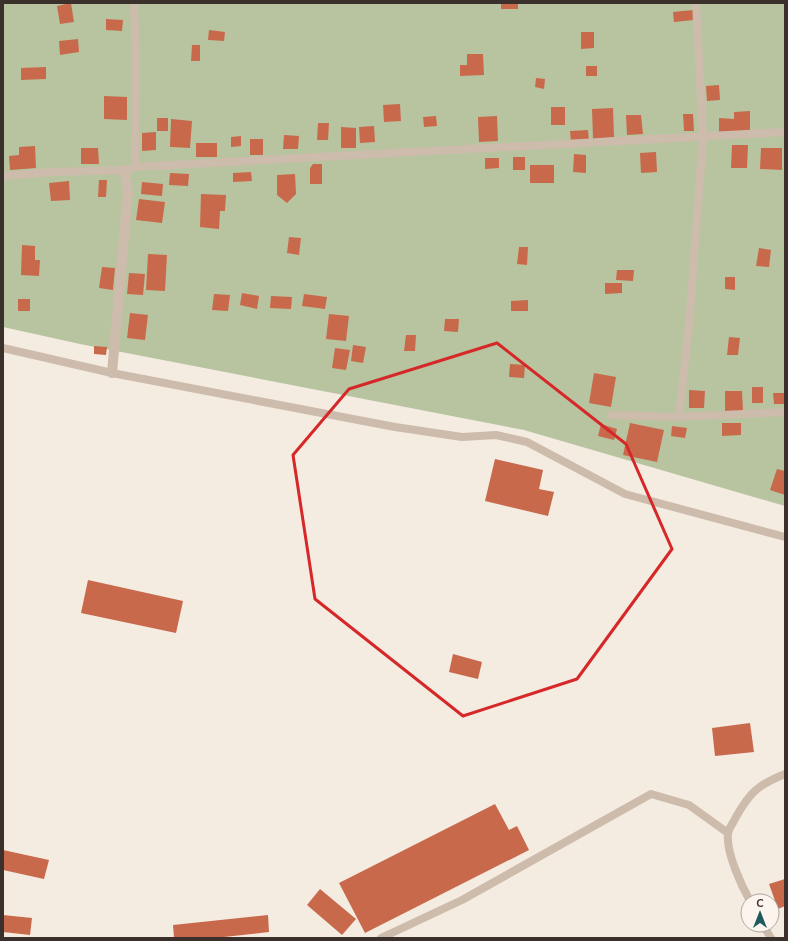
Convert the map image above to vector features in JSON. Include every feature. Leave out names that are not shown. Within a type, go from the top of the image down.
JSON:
[{"type":"street","points":[[112,372],[128,192],[124,170]]},
{"type":"lane","points":[[134,3],[136,63],[135,167]]},
{"type":"lane","points":[[679,417],[690,324],[703,137],[696,3]]},
{"type":"lane","points":[[3,176],[52,172],[124,170],[135,167],[785,132]]},
{"type":"lane","points":[[3,348],[112,372],[394,426],[462,437],[496,435],[527,442],[625,494],[785,537]]},
{"type":"lane","points":[[611,415],[679,417],[785,412]]},
{"type":"lane","points":[[746,893],[741,885],[730,849],[728,833],[746,799],[764,782],[785,774]]},
{"type":"lane","points":[[381,938],[462,900],[651,794],[690,806],[728,833]]},
{"type":"highlighted area","points":[[497,343],[626,444],[672,549],[577,679],[463,716],[315,599],[293,455],[349,389]]},
{"type":"green space","points":[[3,3],[785,3],[785,506],[524,430],[80,344],[3,327]]},
{"type":"building","points":[[71,3],[74,22],[60,24],[57,6]]},
{"type":"building","points":[[501,3],[518,3],[518,9],[501,9]]},
{"type":"building","points":[[693,10],[694,20],[674,22],[673,12]]},
{"type":"building","points":[[106,19],[123,20],[122,31],[106,30]]},
{"type":"building","points":[[209,30],[225,32],[224,41],[208,40]]},
{"type":"building","points":[[581,32],[594,32],[594,48],[581,49]]},
{"type":"building","points":[[78,39],[79,52],[60,55],[59,41]]},
{"type":"building","points":[[192,45],[200,45],[200,61],[191,61]]},
{"type":"building","points":[[467,54],[483,54],[484,75],[460,76],[460,65],[467,65]]},
{"type":"building","points":[[586,66],[597,66],[597,76],[586,76]]},
{"type":"building","points":[[46,67],[46,79],[21,80],[21,68]]},
{"type":"building","points":[[536,78],[545,79],[544,89],[535,87]]},
{"type":"building","points":[[719,85],[720,100],[707,101],[706,86]]},
{"type":"building","points":[[104,96],[127,97],[127,120],[104,119]]},
{"type":"building","points":[[400,104],[401,121],[384,122],[383,105]]},
{"type":"building","points":[[551,107],[565,107],[565,125],[551,125]]},
{"type":"building","points":[[613,108],[614,137],[593,139],[592,109]]},
{"type":"building","points":[[750,111],[750,131],[719,132],[719,118],[734,119],[734,112]]},
{"type":"building","points":[[683,114],[693,114],[694,131],[684,131]]},
{"type":"building","points":[[626,115],[641,115],[643,134],[627,135]]},
{"type":"building","points":[[436,116],[437,126],[424,127],[423,117]]},
{"type":"building","points":[[497,116],[498,141],[479,142],[478,117]]},
{"type":"building","points":[[157,118],[168,118],[168,131],[157,131]]},
{"type":"building","points":[[171,119],[192,121],[190,148],[170,147]]},
{"type":"building","points":[[318,123],[329,123],[328,140],[317,140]]},
{"type":"building","points":[[374,126],[375,142],[360,143],[359,127]]},
{"type":"building","points":[[341,127],[356,128],[356,148],[341,148]]},
{"type":"building","points":[[588,130],[589,141],[571,143],[570,131]]},
{"type":"building","points":[[156,132],[156,150],[142,151],[142,133]]},
{"type":"building","points":[[284,135],[299,136],[298,149],[283,149]]},
{"type":"building","points":[[241,136],[241,146],[231,147],[231,137]]},
{"type":"building","points":[[250,139],[263,139],[263,155],[250,155]]},
{"type":"building","points":[[196,143],[217,143],[217,157],[196,157]]},
{"type":"building","points":[[732,145],[748,145],[747,168],[731,168]]},
{"type":"building","points":[[35,146],[36,168],[10,170],[9,156],[19,155],[19,147]]},
{"type":"building","points":[[81,148],[98,148],[99,164],[81,164]]},
{"type":"building","points":[[761,148],[782,148],[782,170],[760,169]]},
{"type":"building","points":[[656,152],[657,172],[641,173],[640,153]]},
{"type":"building","points":[[574,154],[586,155],[586,173],[573,172]]},
{"type":"building","points":[[513,157],[525,157],[525,170],[513,170]]},
{"type":"building","points":[[485,158],[499,158],[499,168],[485,169]]},
{"type":"building","points":[[313,164],[322,164],[322,184],[310,184],[310,168]]},
{"type":"building","points":[[530,165],[554,165],[554,183],[530,183]]},
{"type":"building","points":[[251,172],[252,181],[233,182],[233,173]]},
{"type":"building","points":[[170,173],[189,174],[188,186],[169,185]]},
{"type":"building","points":[[295,174],[296,194],[287,203],[277,195],[277,175]]},
{"type":"building","points":[[99,180],[107,180],[106,197],[98,197]]},
{"type":"building","points":[[69,181],[70,200],[51,201],[49,183]]},
{"type":"building","points":[[142,182],[163,184],[162,196],[141,194]]},
{"type":"building","points":[[201,194],[226,195],[225,211],[220,211],[219,229],[200,227]]},
{"type":"building","points":[[139,199],[165,202],[162,223],[136,220]]},
{"type":"building","points":[[289,237],[301,238],[299,255],[287,253]]},
{"type":"building","points":[[22,245],[35,246],[35,260],[40,260],[39,276],[21,275]]},
{"type":"building","points":[[519,247],[528,247],[527,265],[517,264]]},
{"type":"building","points":[[759,248],[771,250],[769,267],[756,266]]},
{"type":"building","points":[[148,254],[167,255],[165,291],[146,290]]},
{"type":"building","points":[[102,267],[115,268],[113,290],[99,288]]},
{"type":"building","points":[[617,270],[634,270],[633,281],[616,280]]},
{"type":"building","points":[[129,273],[145,274],[143,295],[127,294]]},
{"type":"building","points":[[725,277],[735,277],[735,290],[725,289]]},
{"type":"building","points":[[605,283],[622,283],[622,293],[605,294]]},
{"type":"building","points":[[242,293],[259,296],[257,309],[240,305]]},
{"type":"building","points":[[214,294],[230,295],[228,311],[212,310]]},
{"type":"building","points":[[304,294],[327,297],[325,309],[302,306]]},
{"type":"building","points":[[271,296],[292,297],[291,309],[270,308]]},
{"type":"building","points":[[18,299],[30,299],[30,311],[18,311]]},
{"type":"building","points":[[528,300],[528,311],[511,311],[511,301]]},
{"type":"building","points":[[130,313],[148,315],[145,340],[127,338]]},
{"type":"building","points":[[329,314],[349,316],[346,341],[326,339]]},
{"type":"building","points":[[445,319],[459,319],[458,332],[444,331]]},
{"type":"building","points":[[406,335],[416,335],[415,351],[404,351]]},
{"type":"building","points":[[729,337],[740,338],[738,355],[727,355]]},
{"type":"building","points":[[353,345],[366,347],[363,363],[351,361]]},
{"type":"building","points":[[94,346],[107,347],[106,355],[94,354]]},
{"type":"building","points":[[335,348],[350,350],[346,370],[332,368]]},
{"type":"building","points":[[510,364],[525,365],[524,378],[509,377]]},
{"type":"building","points":[[594,373],[616,377],[611,407],[589,403]]},
{"type":"building","points":[[752,387],[763,387],[763,403],[752,403]]},
{"type":"building","points":[[689,390],[705,391],[704,408],[689,408]]},
{"type":"building","points":[[725,391],[742,391],[743,411],[725,412]]},
{"type":"building","points":[[773,393],[785,393],[785,404],[774,404]]},
{"type":"building","points":[[630,423],[664,430],[657,462],[623,455]]},
{"type":"building","points":[[722,423],[741,423],[741,435],[722,436]]},
{"type":"building","points":[[601,424],[617,429],[614,440],[598,436]]},
{"type":"building","points":[[672,426],[687,428],[685,438],[671,436]]},
{"type":"building","points":[[495,459],[543,470],[539,489],[554,492],[548,516],[485,501]]},
{"type":"building","points":[[777,469],[785,471],[785,495],[770,490]]},
{"type":"building","points":[[88,580],[183,601],[176,633],[81,613]]},
{"type":"building","points":[[453,654],[482,662],[478,679],[449,672]]},
{"type":"building","points":[[750,723],[754,752],[715,756],[712,728]]},
{"type":"building","points":[[495,804],[509,830],[517,826],[529,850],[365,933],[339,883]]},
{"type":"building","points":[[3,850],[49,860],[44,879],[3,870]]},
{"type":"building","points":[[785,879],[785,906],[780,908],[780,893],[772,893],[769,884]]},
{"type":"building","points":[[320,889],[356,919],[342,935],[307,905]]},
{"type":"building","points":[[3,915],[32,918],[30,935],[3,932]]},
{"type":"building","points":[[268,915],[269,932],[215,938],[174,938],[173,925]]}]
